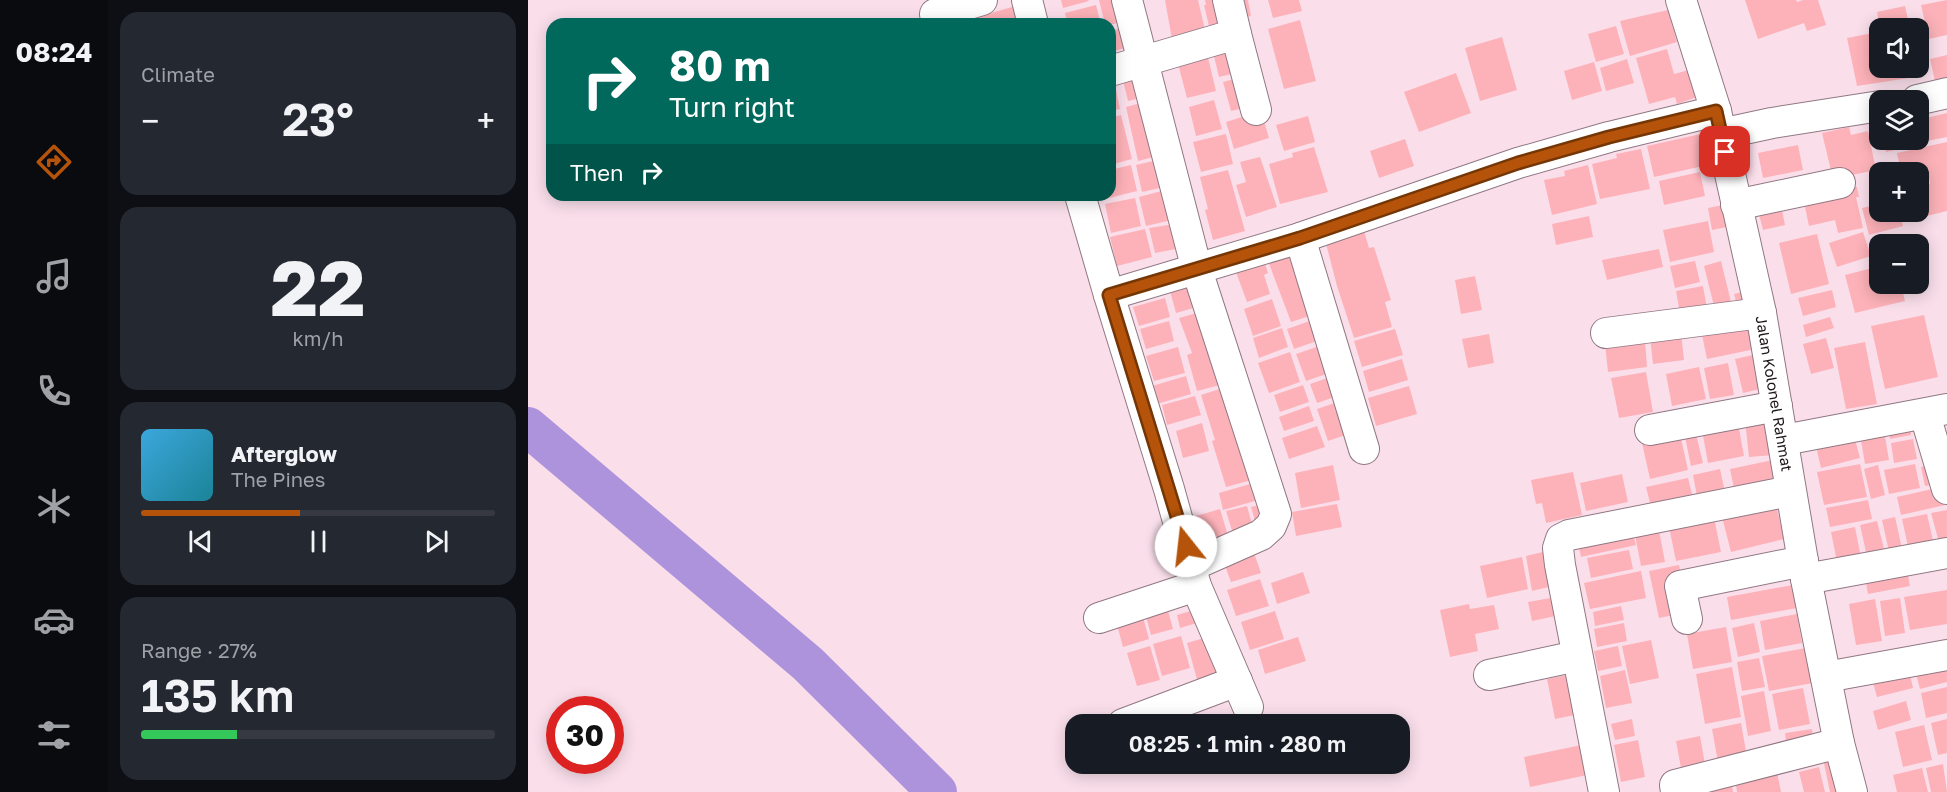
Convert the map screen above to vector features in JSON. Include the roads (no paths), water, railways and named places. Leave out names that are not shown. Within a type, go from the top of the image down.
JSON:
[{"type":"street","points":[[935,14],[982,0]]},
{"type":"street","points":[[1027,0],[1032,18]]},
{"type":"street","points":[[1099,618],[1194,576],[1261,535],[1271,526],[1276,514],[1197,270],[1126,0]]},
{"type":"street","points":[[1228,0],[1256,110]]},
{"type":"street","name":"Jalan Kolonel Rahmat","points":[[1686,1],[1718,123],[1761,313],[1805,570],[1839,743],[1852,792]]},
{"type":"street","points":[[1116,69],[1236,34]]},
{"type":"street","points":[[1929,97],[1947,93]]},
{"type":"street","points":[[1109,295],[1300,238],[1518,163],[1609,137],[1718,123],[1772,123],[1869,108]]},
{"type":"street","points":[[1737,205],[1840,183]]},
{"type":"street","points":[[1082,201],[1194,576],[1242,694],[1163,714]]},
{"type":"street","points":[[1300,238],[1364,449]]},
{"type":"street","points":[[1606,333],[1761,313]]},
{"type":"street","points":[[1650,430],[1777,406]]},
{"type":"street","points":[[1784,440],[1849,426],[1936,412],[1947,489]]},
{"type":"street","points":[[1604,792],[1560,565],[1558,548],[1561,539],[1569,535],[1790,491]]},
{"type":"street","points":[[1687,619],[1680,586],[1947,553]]},
{"type":"street","points":[[1826,677],[1947,655]]},
{"type":"street","points":[[1490,675],[1577,656]]},
{"type":"street","points":[[1670,790],[1839,743]]},
{"type":"waterway","points":[[528,427],[808,664],[937,792]]}]
